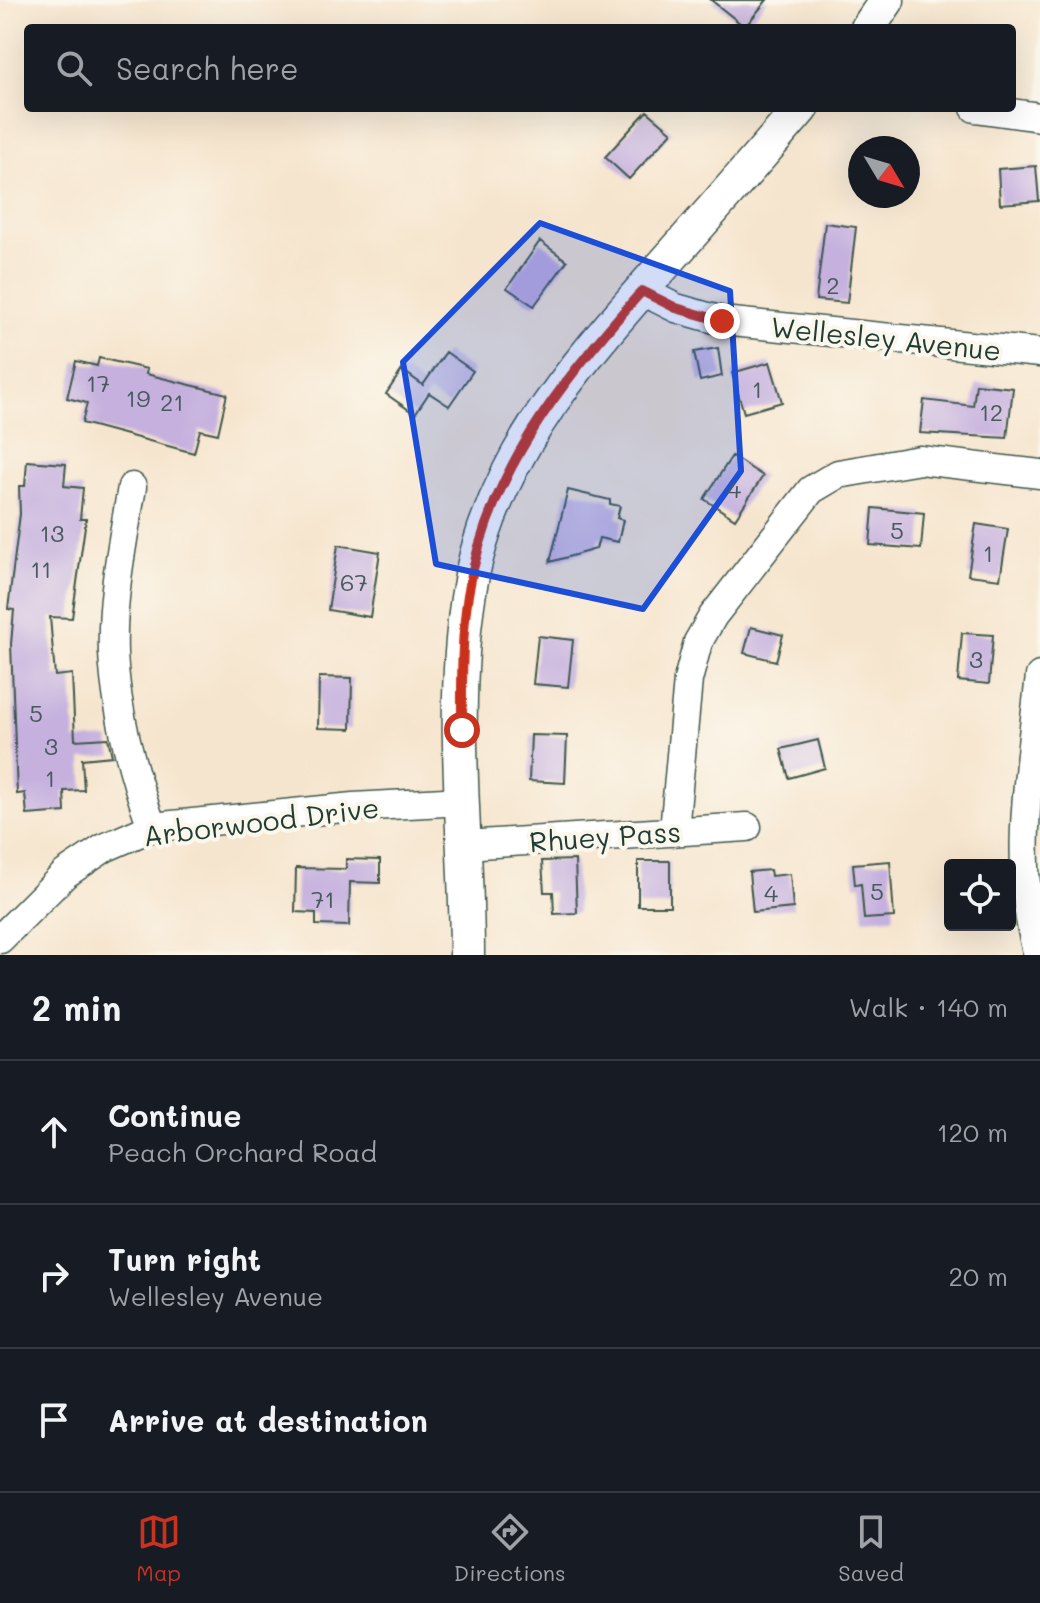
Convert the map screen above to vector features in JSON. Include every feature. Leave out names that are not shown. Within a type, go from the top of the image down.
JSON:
[{"type":"street","points":[[467,955],[463,801],[465,624],[482,539],[503,483],[538,419],[567,378],[798,112]]},
{"type":"street","points":[[1004,112],[1040,117]]},
{"type":"street","name":"Wellesley Avenue","points":[[642,291],[676,308],[722,321],[1040,353]]},
{"type":"street","points":[[674,831],[688,680],[698,642],[713,616],[811,490],[838,474],[920,460],[1040,474]]},
{"type":"street","points":[[132,487],[115,598],[113,652],[129,755],[152,827]]},
{"type":"street","points":[[1038,955],[1030,923],[1024,855],[1035,767],[1040,676]]},
{"type":"street","name":"Arborwood Drive","points":[[0,939],[65,874],[104,848],[152,827],[353,807],[463,801]]},
{"type":"street","name":"Rhuey Pass","points":[[464,845],[747,827]]},
{"type":"highlighted area","points":[[540,223],[730,291],[741,471],[643,609],[436,564],[403,362]]},
{"type":"building","points":[[711,0],[767,0],[747,24],[741,24]]},
{"type":"building","points":[[646,112],[672,132],[629,179],[605,157]]},
{"type":"building","points":[[1036,166],[1039,201],[1000,204],[998,169]]},
{"type":"building","points":[[825,223],[856,227],[847,303],[816,300]]},
{"type":"building","points":[[540,241],[567,261],[534,306],[507,288]]},
{"type":"building","points":[[718,348],[722,376],[700,381],[694,352]]},
{"type":"building","points":[[446,352],[473,371],[449,406],[429,393],[415,414],[386,394],[402,370],[423,385]]},
{"type":"building","points":[[99,358],[147,369],[146,374],[227,394],[218,434],[200,430],[194,453],[82,423],[87,403],[67,398],[76,361],[97,366]]},
{"type":"building","points":[[770,362],[782,402],[744,413],[732,373]]},
{"type":"building","points":[[976,384],[1013,388],[1007,438],[920,433],[924,400],[973,406]]},
{"type":"building","points":[[732,456],[763,476],[735,519],[704,499]]},
{"type":"building","points":[[27,461],[66,464],[64,486],[83,488],[80,519],[86,519],[72,618],[50,617],[55,676],[72,674],[75,740],[108,738],[112,756],[82,759],[84,790],[64,791],[65,812],[27,815],[25,793],[17,794],[11,644],[14,610],[8,609],[20,514],[19,486],[25,486]]},
{"type":"building","points":[[568,490],[610,500],[610,504],[620,506],[617,518],[623,520],[618,542],[599,538],[596,549],[550,562]]},
{"type":"building","points":[[873,508],[924,513],[921,549],[870,545]]},
{"type":"building","points":[[976,524],[1008,529],[1000,579],[968,575]]},
{"type":"building","points":[[338,545],[380,552],[370,617],[328,610]]},
{"type":"building","points":[[751,627],[783,635],[776,661],[744,653]]},
{"type":"building","points":[[962,633],[993,635],[989,684],[958,681]]},
{"type":"building","points":[[538,636],[573,640],[568,687],[533,684]]},
{"type":"building","points":[[319,677],[352,678],[351,729],[318,728]]},
{"type":"building","points":[[531,735],[567,736],[565,783],[529,781]]},
{"type":"building","points":[[818,740],[825,768],[789,778],[781,749]]},
{"type":"building","points":[[346,859],[380,860],[380,883],[350,882],[349,926],[316,925],[316,913],[295,912],[296,868],[346,869]]},
{"type":"building","points":[[575,860],[577,913],[554,914],[553,892],[544,892],[542,861]]},
{"type":"building","points":[[638,861],[670,861],[670,906],[638,906]]},
{"type":"building","points":[[890,861],[894,917],[864,919],[861,884],[855,885],[853,864]]},
{"type":"building","points":[[770,870],[771,876],[790,874],[793,908],[753,912],[749,872]]},
{"type":"route","points":[[462,730],[465,624],[473,569],[503,483],[538,419],[567,378],[642,291],[676,308],[722,321]]}]
